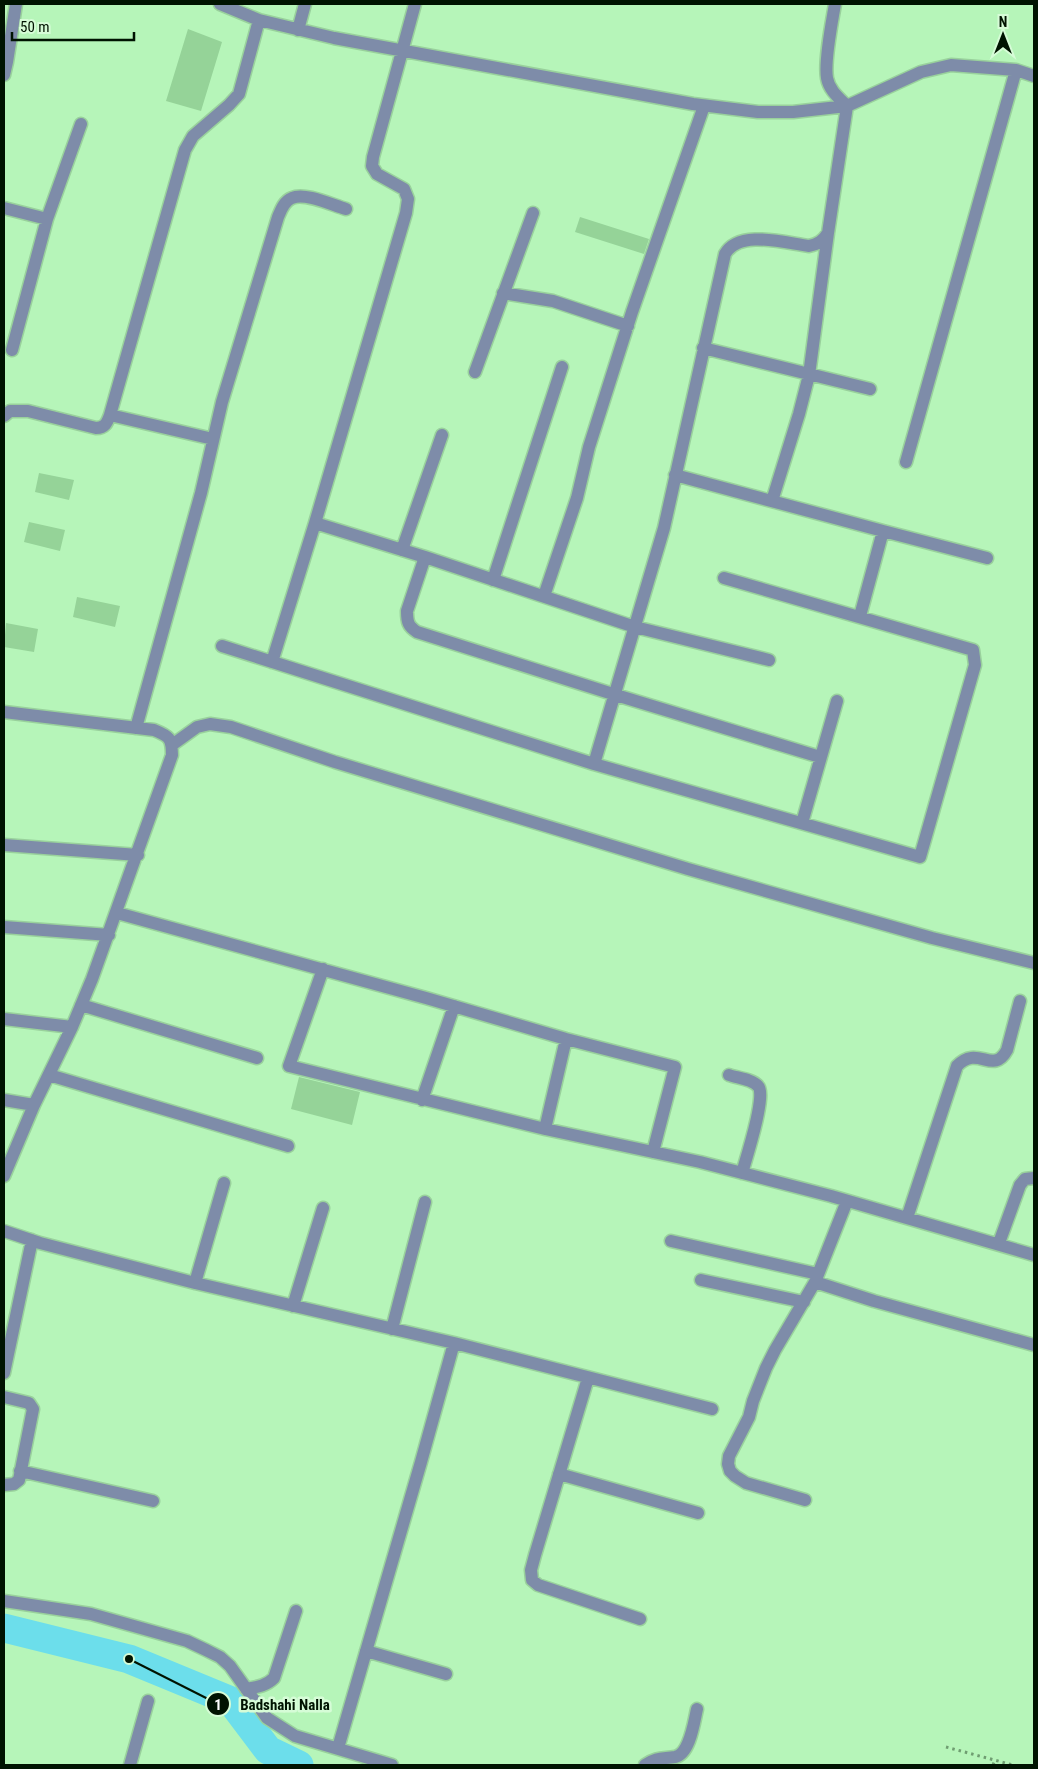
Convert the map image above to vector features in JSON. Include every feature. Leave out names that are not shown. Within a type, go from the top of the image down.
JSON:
[{"type":"street","points":[[4,75],[16,4]]},
{"type":"street","points":[[220,4],[259,20],[298,30],[402,51],[704,106],[758,112],[793,112],[847,106],[921,72],[951,65],[1016,70],[1034,76]]},
{"type":"street","points":[[298,30],[305,4]]},
{"type":"street","points":[[272,662],[406,213],[408,199],[404,189],[377,174],[372,166],[415,4]]},
{"type":"street","points":[[835,4],[826,68],[827,79],[833,91],[847,106]]},
{"type":"street","points":[[4,416],[10,411],[28,411],[96,428],[102,428],[106,425],[185,150],[193,136],[239,94],[259,20]]},
{"type":"street","points":[[906,462],[1016,70]]},
{"type":"street","points":[[544,596],[578,498],[589,447],[628,326],[704,106]]},
{"type":"street","points":[[772,501],[800,414],[809,375],[847,106]]},
{"type":"street","points":[[12,350],[47,219],[81,124]]},
{"type":"street","points":[[136,728],[201,493],[212,439],[233,362],[278,217],[285,203],[293,198],[307,197],[346,209]]},
{"type":"street","points":[[4,208],[47,219]]},
{"type":"street","points":[[475,372],[532,213]]},
{"type":"street","points":[[594,764],[664,528],[721,264],[729,246],[736,242],[753,239],[809,246],[817,244],[828,233]]},
{"type":"street","points":[[503,293],[553,301],[628,326]]},
{"type":"street","points":[[703,348],[870,389]]},
{"type":"street","points":[[493,580],[562,367]]},
{"type":"street","points":[[110,415],[212,439]]},
{"type":"street","points":[[402,550],[442,435]]},
{"type":"street","points":[[675,475],[987,558]]},
{"type":"street","points":[[315,523],[425,557],[636,627],[768,660]]},
{"type":"street","points":[[860,616],[883,531]]},
{"type":"street","points":[[425,557],[407,611],[407,620],[410,627],[417,632],[820,757]]},
{"type":"street","points":[[222,646],[594,764],[920,857],[975,665],[973,650],[724,578]]},
{"type":"street","points":[[802,823],[837,701]]},
{"type":"street","points":[[4,712],[154,730],[167,736],[172,745],[172,755],[109,935],[72,1027],[34,1105],[4,1176]]},
{"type":"street","points":[[172,745],[197,727],[210,724],[231,727],[335,762],[688,869],[932,938],[1034,963]]},
{"type":"street","points":[[4,845],[138,855]]},
{"type":"street","points":[[117,913],[454,1006],[566,1039],[675,1067],[653,1152]]},
{"type":"street","points":[[4,926],[109,935]]},
{"type":"street","points":[[323,970],[289,1066],[422,1100],[742,1173],[1034,1255]]},
{"type":"street","points":[[907,1218],[957,1066],[964,1059],[974,1058],[994,1061],[1003,1057],[1007,1050],[1020,1001]]},
{"type":"street","points":[[81,1006],[257,1058]]},
{"type":"street","points":[[422,1100],[454,1006]]},
{"type":"street","points":[[4,1019],[72,1027]]},
{"type":"street","points":[[545,1129],[566,1039]]},
{"type":"street","points":[[49,1074],[288,1146]]},
{"type":"street","points":[[729,1075],[752,1082],[759,1086],[761,1091],[759,1109],[742,1173]]},
{"type":"street","points":[[4,1100],[34,1105]]},
{"type":"street","points":[[999,1244],[1020,1185],[1025,1179],[1034,1178]]},
{"type":"street","points":[[195,1283],[224,1183]]},
{"type":"street","points":[[805,1500],[746,1483],[735,1476],[728,1464],[749,1417],[753,1401],[775,1350],[816,1278],[847,1201]]},
{"type":"street","points":[[392,1329],[425,1202]]},
{"type":"street","points":[[293,1306],[323,1208]]},
{"type":"street","points":[[4,1231],[195,1283],[454,1343],[712,1409]]},
{"type":"street","points":[[4,1373],[32,1240]]},
{"type":"street","points":[[671,1240],[816,1278],[883,1303],[1034,1345]]},
{"type":"street","points":[[701,1280],[804,1302]]},
{"type":"street","points":[[338,1748],[454,1343]]},
{"type":"street","points":[[588,1378],[535,1555],[531,1570],[532,1580],[538,1585],[640,1619]]},
{"type":"street","points":[[4,1397],[29,1403],[33,1409],[18,1480],[14,1484],[4,1485]]},
{"type":"street","points":[[20,1471],[153,1501]]},
{"type":"street","points":[[559,1474],[698,1513]]},
{"type":"street","points":[[4,1601],[92,1614],[187,1641],[220,1657],[230,1666],[267,1718],[281,1728],[295,1736],[392,1765]]},
{"type":"street","points":[[246,1689],[263,1686],[274,1678],[296,1612]]},
{"type":"street","points":[[366,1651],[446,1674]]},
{"type":"street","points":[[130,1765],[148,1701]]},
{"type":"street","points":[[645,1765],[655,1759],[676,1757],[681,1754],[688,1744],[697,1709]]},
{"type":"path","points":[[946,1747],[1013,1765]]},
{"type":"path","points":[[993,1765],[995,1760]]},
{"type":"building","points":[[188,29],[222,42],[201,111],[166,101]]},
{"type":"building","points":[[580,217],[649,239],[644,254],[575,232]]},
{"type":"building","points":[[39,473],[74,480],[69,500],[35,492]]},
{"type":"building","points":[[29,522],[65,530],[60,551],[24,542]]},
{"type":"building","points":[[77,597],[120,606],[115,627],[73,617]]},
{"type":"building","points":[[6,623],[38,629],[34,652],[4,647]]},
{"type":"building","points":[[299,1077],[360,1092],[352,1125],[291,1109]]},
{"type":"waterway","points":[[4,1628],[129,1659],[231,1701],[268,1750],[299,1765]]},
{"type":"place","name":"Badshahi Nalla","points":[[129,1659]]}]
